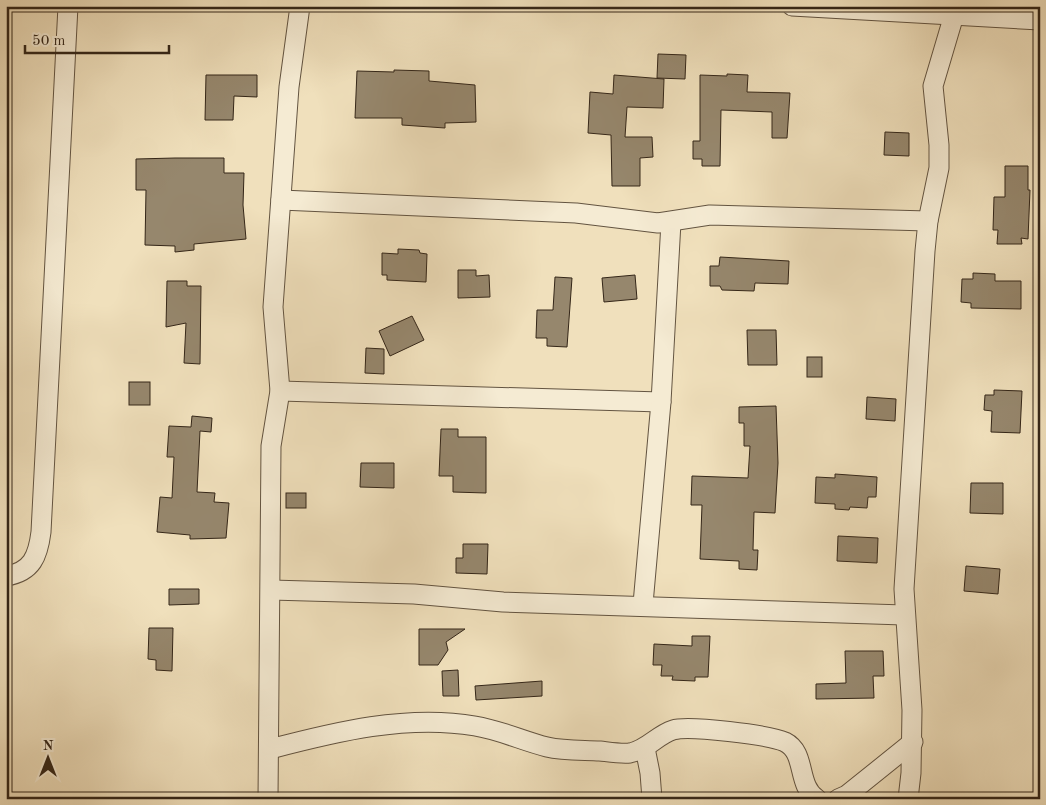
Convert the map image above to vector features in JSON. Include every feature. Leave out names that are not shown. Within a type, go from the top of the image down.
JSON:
[{"type":"street","points":[[6,576],[16,575],[28,568],[35,560],[41,532],[68,6]]},
{"type":"street","points":[[268,799],[272,590],[272,446],[280,391],[273,307],[289,87],[300,6]]},
{"type":"street","points":[[792,6],[1040,20]]},
{"type":"street","points":[[908,799],[913,742],[910,677],[904,614],[904,579],[928,221],[939,168],[939,146],[933,86],[954,15]]},
{"type":"street","points":[[281,200],[576,213],[638,221],[671,222],[710,215],[928,221]]},
{"type":"street","points":[[643,604],[661,402],[671,222]]},
{"type":"street","points":[[280,391],[661,402]]},
{"type":"street","points":[[272,590],[414,594],[502,602],[643,604],[904,614]]},
{"type":"street","points":[[270,749],[322,736],[431,722],[476,726],[559,749],[630,753],[645,748],[658,737],[675,729],[724,731],[778,739],[787,743],[796,751],[804,784],[817,799]]},
{"type":"street","points":[[838,799],[847,795],[913,742]]},
{"type":"street","points":[[645,748],[650,773],[652,799]]},
{"type":"building","points":[[658,54],[686,55],[685,79],[657,78]]},
{"type":"building","points":[[394,70],[429,71],[429,81],[475,85],[476,122],[445,123],[445,128],[402,125],[402,118],[355,118],[357,71],[394,72]]},
{"type":"building","points":[[727,74],[748,75],[747,92],[790,93],[787,138],[772,138],[772,112],[721,110],[720,166],[702,166],[702,159],[693,159],[693,141],[700,141],[700,75],[727,76]]},
{"type":"building","points":[[206,75],[257,75],[257,97],[234,96],[233,120],[205,120]]},
{"type":"building","points":[[614,75],[664,79],[663,108],[627,107],[625,137],[652,137],[653,157],[640,158],[640,186],[612,186],[611,135],[588,133],[590,92],[613,94]]},
{"type":"building","points":[[885,132],[909,133],[909,156],[884,155]]},
{"type":"building","points":[[224,158],[224,173],[244,173],[243,205],[246,239],[194,244],[194,250],[175,252],[175,246],[145,245],[146,190],[136,190],[136,159]]},
{"type":"building","points":[[1005,166],[1028,166],[1028,190],[1030,190],[1028,239],[1021,238],[1022,244],[997,244],[998,230],[993,230],[994,197],[1005,197]]},
{"type":"building","points":[[398,249],[419,250],[420,253],[427,254],[426,282],[387,280],[387,275],[382,275],[382,253],[398,254]]},
{"type":"building","points":[[720,257],[789,261],[788,284],[755,283],[754,291],[722,290],[720,286],[710,286],[710,266],[719,266]]},
{"type":"building","points":[[458,270],[476,270],[476,276],[489,275],[490,297],[458,298]]},
{"type":"building","points":[[973,273],[995,274],[995,281],[1021,281],[1021,309],[971,308],[971,303],[961,302],[962,279],[973,279]]},
{"type":"building","points":[[635,275],[637,299],[604,302],[602,278]]},
{"type":"building","points":[[555,277],[572,278],[567,347],[547,346],[547,338],[536,338],[537,310],[553,310]]},
{"type":"building","points":[[167,281],[187,281],[187,286],[201,286],[200,364],[184,363],[186,323],[166,327]]},
{"type":"building","points":[[412,316],[424,340],[390,356],[379,331]]},
{"type":"building","points":[[747,330],[776,330],[777,365],[748,365]]},
{"type":"building","points":[[366,348],[384,349],[384,374],[365,373]]},
{"type":"building","points":[[807,357],[822,357],[822,377],[807,377]]},
{"type":"building","points":[[129,382],[150,382],[150,405],[129,405]]},
{"type":"building","points":[[994,390],[1022,391],[1020,433],[991,432],[992,411],[984,410],[985,395],[994,395]]},
{"type":"building","points":[[867,397],[896,399],[895,421],[866,419]]},
{"type":"building","points":[[776,406],[778,463],[775,513],[754,512],[753,550],[758,550],[757,570],[739,569],[739,561],[700,559],[702,505],[691,505],[692,476],[748,478],[750,446],[744,446],[744,423],[739,423],[739,407]]},
{"type":"building","points":[[192,416],[212,418],[211,432],[200,431],[197,492],[215,493],[214,502],[229,503],[226,538],[190,539],[190,535],[157,532],[160,497],[172,498],[174,457],[167,457],[169,426],[191,427]]},
{"type":"building","points":[[441,429],[458,429],[458,437],[486,437],[486,493],[453,492],[453,476],[439,476]]},
{"type":"building","points":[[361,463],[394,463],[394,488],[360,487]]},
{"type":"building","points":[[835,474],[877,477],[876,497],[868,497],[867,508],[850,507],[849,510],[835,509],[835,504],[815,503],[816,477],[835,478]]},
{"type":"building","points":[[971,483],[1003,483],[1003,514],[970,513]]},
{"type":"building","points":[[286,493],[306,493],[306,508],[286,508]]},
{"type":"building","points":[[838,536],[878,538],[877,563],[837,561]]},
{"type":"building","points":[[463,544],[488,544],[487,574],[456,573],[456,558],[463,558]]},
{"type":"building","points":[[966,566],[1000,569],[998,594],[964,591]]},
{"type":"building","points":[[169,589],[199,589],[199,604],[169,605]]},
{"type":"building","points":[[149,628],[173,628],[172,671],[156,670],[156,660],[148,659]]},
{"type":"building","points":[[419,629],[465,629],[446,642],[448,650],[438,665],[419,665]]},
{"type":"building","points":[[692,636],[710,636],[708,677],[695,677],[695,681],[672,680],[673,676],[661,676],[662,665],[653,665],[654,644],[692,646]]},
{"type":"building","points":[[845,651],[883,651],[884,676],[873,676],[874,698],[816,699],[816,684],[846,683]]},
{"type":"building","points":[[458,670],[459,696],[443,696],[442,671]]},
{"type":"building","points":[[542,681],[542,696],[476,700],[475,686]]}]
